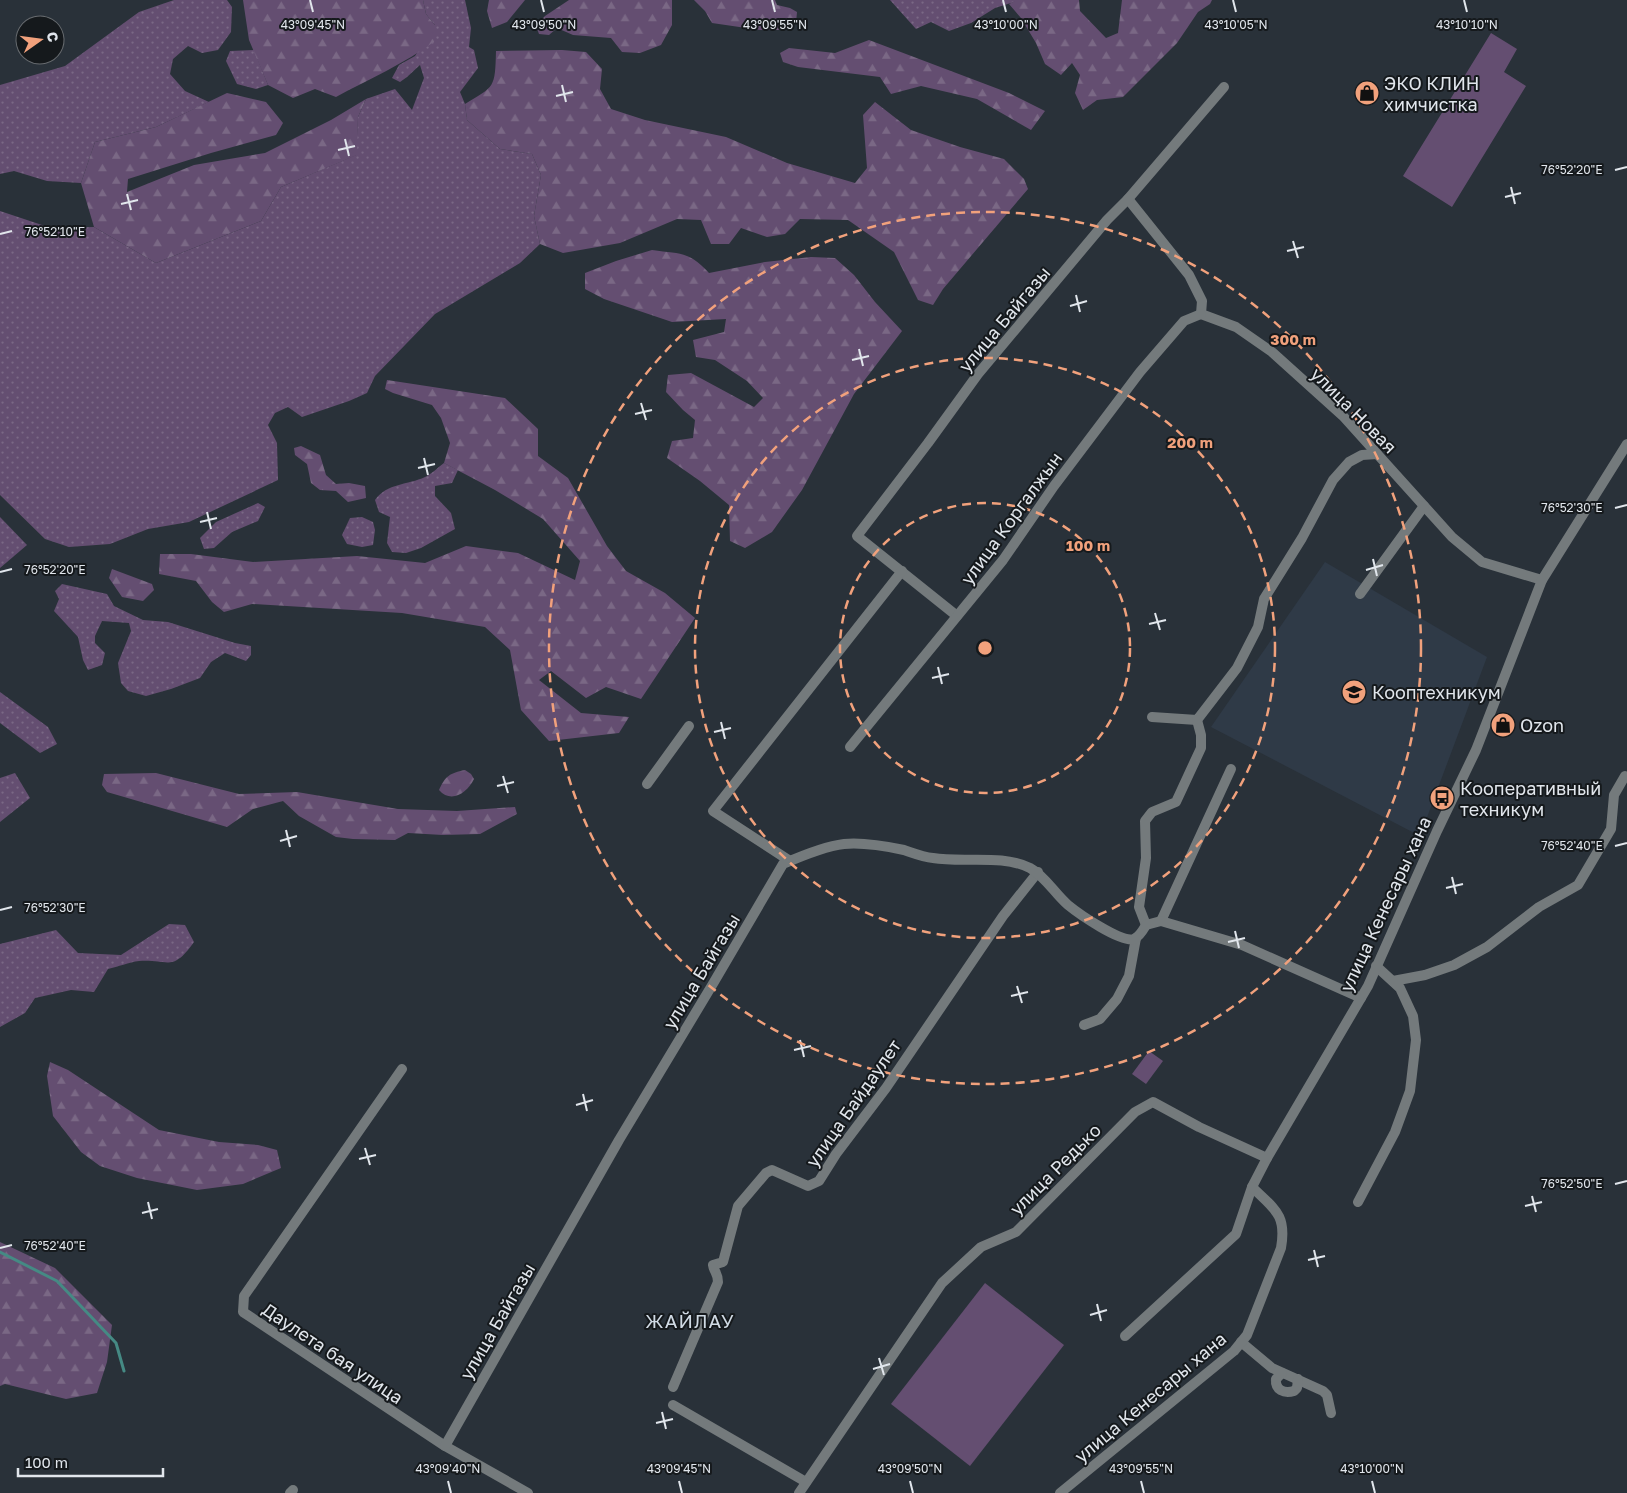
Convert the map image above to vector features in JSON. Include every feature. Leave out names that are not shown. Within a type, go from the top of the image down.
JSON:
[{"type":"street","name":"улица Байгазы","points":[[957,616],[857,536],[978,374],[1107,220],[1128,199],[1224,87]]},
{"type":"street","points":[[1128,199],[1189,275],[1202,301],[1201,314]]},
{"type":"street","name":"улица Новая","points":[[1201,314],[1236,327],[1272,352],[1343,416],[1452,537],[1482,562],[1542,580]]},
{"type":"street","name":"улица Коргалжын","points":[[850,747],[1003,560],[1054,486],[1140,372],[1184,321],[1201,314]]},
{"type":"street","name":"улица Кенесары хана","points":[[1125,1336],[1236,1234],[1252,1187],[1267,1158],[1361,998],[1376,966],[1476,750],[1542,580],[1627,444]]},
{"type":"street","points":[[1197,720],[1237,668],[1258,627],[1264,599],[1302,538],[1333,480],[1349,462],[1362,455],[1377,454]]},
{"type":"street","points":[[1360,594],[1424,506]]},
{"type":"street","points":[[902,571],[713,811],[790,861],[841,844],[858,843],[901,850],[933,858],[987,860],[1023,864],[1038,872],[1050,888],[1090,921],[1119,936],[1131,940],[1136,938],[1140,935],[1146,924]]},
{"type":"street","points":[[1152,716],[1197,720]]},
{"type":"street","points":[[1146,924],[1138,907],[1146,858],[1145,821],[1152,812],[1176,802],[1201,748],[1201,735],[1197,720]]},
{"type":"street","points":[[647,784],[689,726]]},
{"type":"street","points":[[1161,921],[1231,769]]},
{"type":"street","points":[[1393,981],[1425,975],[1454,965],[1487,947],[1539,907],[1578,885],[1611,829],[1614,795],[1624,776]]},
{"type":"street","name":"улица Байгазы","points":[[445,1446],[619,1140],[783,864],[790,861]]},
{"type":"street","name":"улица Байдаулет","points":[[673,1387],[718,1282],[718,1274],[713,1265],[722,1262],[738,1206],[766,1173],[772,1170],[808,1186],[819,1180],[836,1154],[886,1088],[1003,916],[1038,872]]},
{"type":"street","points":[[1146,924],[1161,921],[1242,945],[1361,998]]},
{"type":"street","points":[[1084,1025],[1100,1019],[1117,999],[1129,976],[1136,938]]},
{"type":"street","points":[[1358,1202],[1395,1132],[1410,1091],[1416,1040],[1413,1016],[1400,988],[1376,966]]},
{"type":"street","name":"Даулета бая улица","points":[[402,1069],[244,1296],[243,1312],[445,1446],[528,1493]]},
{"type":"street","name":"улица Редько","points":[[799,1493],[942,1283],[981,1247],[1016,1232],[1136,1112],[1153,1102],[1199,1127],[1267,1158]]},
{"type":"street","name":"улица Кенесары хана","points":[[1060,1493],[1234,1351],[1247,1335],[1281,1248],[1284,1233],[1278,1214],[1252,1187]]},
{"type":"street","points":[[1241,1342],[1272,1368],[1323,1391],[1328,1395],[1331,1413]]},
{"type":"street","points":[[1282,1373],[1276,1379],[1276,1384],[1278,1389],[1283,1391],[1297,1388],[1298,1379]]},
{"type":"street","points":[[673,1405],[806,1482]]},
{"type":"shaded area","name":"Кооптехникум","points":[[1325,562],[1487,657],[1420,836],[1211,727]]},
{"type":"green space","points":[[174,0],[227,0],[232,7],[231,32],[218,50],[202,53],[188,46],[173,59],[170,74],[185,91],[209,102],[156,127],[95,142],[81,183],[47,181],[14,171],[0,174],[0,85],[65,66],[139,12]]},
{"type":"green space","points":[[243,0],[423,0],[426,14],[435,25],[435,41],[399,64],[336,97],[315,89],[293,98],[268,85],[249,40]]},
{"type":"green space","points":[[423,0],[465,0],[471,28],[469,47],[474,50],[478,68],[460,92],[465,104],[467,120],[500,149],[532,154],[541,175],[534,216],[540,244],[520,263],[435,314],[375,376],[367,393],[302,417],[288,407],[275,413],[268,425],[277,443],[278,480],[189,522],[148,529],[110,544],[69,547],[45,539],[0,495],[0,211],[51,228],[94,227],[156,263],[261,221],[281,187],[356,155],[358,117],[366,99],[395,89],[412,110],[424,78],[420,65],[400,82],[392,78],[399,65],[415,56],[435,25],[426,14]]},
{"type":"green space","points":[[489,0],[525,0],[507,22],[492,28],[487,11]]},
{"type":"green space","points":[[569,0],[672,0],[672,25],[661,45],[640,53],[622,52],[611,38],[573,35],[557,28],[549,35],[539,34],[536,26],[545,16]]},
{"type":"green space","points":[[694,0],[775,0],[777,5],[797,12],[796,23],[784,30],[760,30],[712,23],[705,11]]},
{"type":"green space","points":[[890,0],[1020,0],[995,8],[971,23],[949,31],[931,22],[916,29]]},
{"type":"green space","points":[[1017,0],[1079,0],[1080,11],[1106,38],[1118,33],[1122,0],[1212,0],[1210,4],[1198,12],[1177,43],[1123,97],[1097,100],[1083,110],[1075,93],[1080,75],[1072,63],[1061,75],[1045,64],[1036,43],[1021,18],[1009,4]]},
{"type":"green space","points":[[1491,33],[1517,49],[1504,72],[1526,86],[1452,207],[1403,176]]},
{"type":"green space","points":[[869,40],[1009,93],[1045,111],[1031,130],[977,99],[921,86],[891,94],[880,77],[798,67],[783,62],[780,53],[789,48],[835,53]]},
{"type":"green space","points":[[254,50],[268,85],[256,89],[237,84],[226,61],[230,51]]},
{"type":"green space","points":[[562,50],[586,52],[602,69],[600,89],[611,109],[645,120],[726,137],[787,163],[855,183],[867,168],[863,115],[875,102],[911,130],[960,147],[1004,159],[1024,179],[1028,189],[943,289],[933,305],[918,300],[894,252],[848,220],[800,219],[785,234],[767,237],[741,228],[729,244],[711,244],[701,220],[677,219],[620,243],[563,253],[540,244],[534,216],[541,175],[532,154],[500,149],[467,120],[465,104],[491,85],[494,79],[496,51]]},
{"type":"green space","points":[[227,93],[266,102],[283,123],[276,135],[128,179],[127,192],[194,165],[265,153],[331,120],[366,99],[358,117],[357,155],[281,187],[261,221],[156,263],[94,227],[81,183],[95,142],[156,127]]},
{"type":"green space","points":[[652,250],[677,253],[690,257],[709,273],[765,262],[811,257],[835,258],[854,275],[875,302],[902,331],[854,394],[802,490],[772,532],[745,548],[730,541],[729,505],[700,481],[667,458],[672,441],[693,438],[695,420],[666,392],[668,375],[691,373],[754,407],[763,398],[747,381],[715,360],[696,357],[693,340],[724,332],[726,319],[672,322],[604,299],[585,289],[585,273]]},
{"type":"green space","points":[[387,380],[505,398],[538,429],[538,456],[568,478],[607,546],[626,571],[665,593],[695,618],[641,699],[606,687],[586,698],[551,671],[539,680],[581,713],[629,717],[619,733],[549,741],[521,710],[510,650],[485,627],[402,613],[252,604],[224,612],[212,602],[196,581],[159,574],[160,554],[191,554],[253,562],[357,556],[425,563],[466,546],[518,553],[575,580],[580,561],[543,519],[495,490],[444,463],[450,443],[441,418],[432,405],[385,389]]},
{"type":"green space","points":[[301,446],[320,455],[326,475],[336,484],[349,483],[365,486],[366,498],[348,502],[336,491],[320,490],[311,483],[307,464],[295,455],[294,448]]},
{"type":"green space","points":[[444,463],[458,470],[452,483],[435,486],[435,496],[451,513],[455,529],[421,548],[406,553],[392,552],[387,543],[390,517],[379,512],[375,500],[385,490],[425,477]]},
{"type":"green space","points":[[258,503],[265,507],[258,521],[232,532],[214,548],[204,549],[200,538],[216,522]]},
{"type":"green space","points":[[0,517],[27,545],[0,568]]},
{"type":"green space","points":[[362,517],[373,522],[375,530],[373,545],[362,547],[347,544],[342,535],[350,518]]},
{"type":"green space","points":[[112,569],[152,584],[154,590],[143,601],[122,597],[109,578]]},
{"type":"green space","points":[[62,584],[107,594],[114,606],[143,620],[168,622],[235,643],[251,646],[251,655],[246,661],[225,653],[211,662],[200,678],[171,689],[146,696],[128,691],[121,683],[118,663],[131,631],[129,623],[102,621],[95,636],[95,643],[105,653],[102,665],[88,670],[83,660],[78,637],[54,611],[59,599],[55,591]]},
{"type":"green space","points":[[0,692],[48,727],[57,744],[40,753],[0,723]]},
{"type":"green space","points":[[465,770],[474,779],[467,789],[454,796],[444,794],[439,790],[443,781],[449,776],[455,772]]},
{"type":"green space","points":[[15,773],[30,798],[0,822],[0,778]]},
{"type":"green space","points":[[156,773],[239,794],[297,792],[398,809],[457,811],[515,807],[517,814],[480,834],[443,835],[408,833],[395,840],[353,839],[336,837],[299,816],[283,801],[253,809],[227,827],[107,792],[102,785],[104,774]]},
{"type":"green space","points":[[169,924],[185,925],[194,942],[180,958],[170,962],[135,962],[108,969],[94,992],[71,990],[35,998],[25,1013],[0,1027],[0,944],[56,930],[78,953],[121,955]]},
{"type":"green space","points":[[1149,1051],[1163,1061],[1146,1084],[1132,1074]]},
{"type":"green space","points":[[50,1062],[68,1070],[159,1130],[219,1142],[258,1145],[277,1150],[281,1168],[243,1184],[197,1190],[137,1178],[100,1166],[81,1152],[53,1116],[47,1076]]},
{"type":"green space","points":[[0,1242],[55,1268],[112,1325],[107,1362],[97,1393],[66,1399],[5,1384],[0,1386]]},
{"type":"green space","points":[[985,1283],[1064,1345],[970,1466],[891,1404]]},
{"type":"waterway","points":[[0,1252],[57,1281],[116,1343],[124,1371]]},
{"type":"place","name":"ЭКО КЛИН химчистка","points":[[1367,93]]},
{"type":"place","name":"Кооптехникум","points":[[1354,692]]},
{"type":"place","name":"Ozon","points":[[1503,725]]},
{"type":"place","name":"Кооперативный техникум","points":[[1442,798]]},
{"type":"district","name":"ЖАЙЛАУ","points":[[690,1320]]}]
